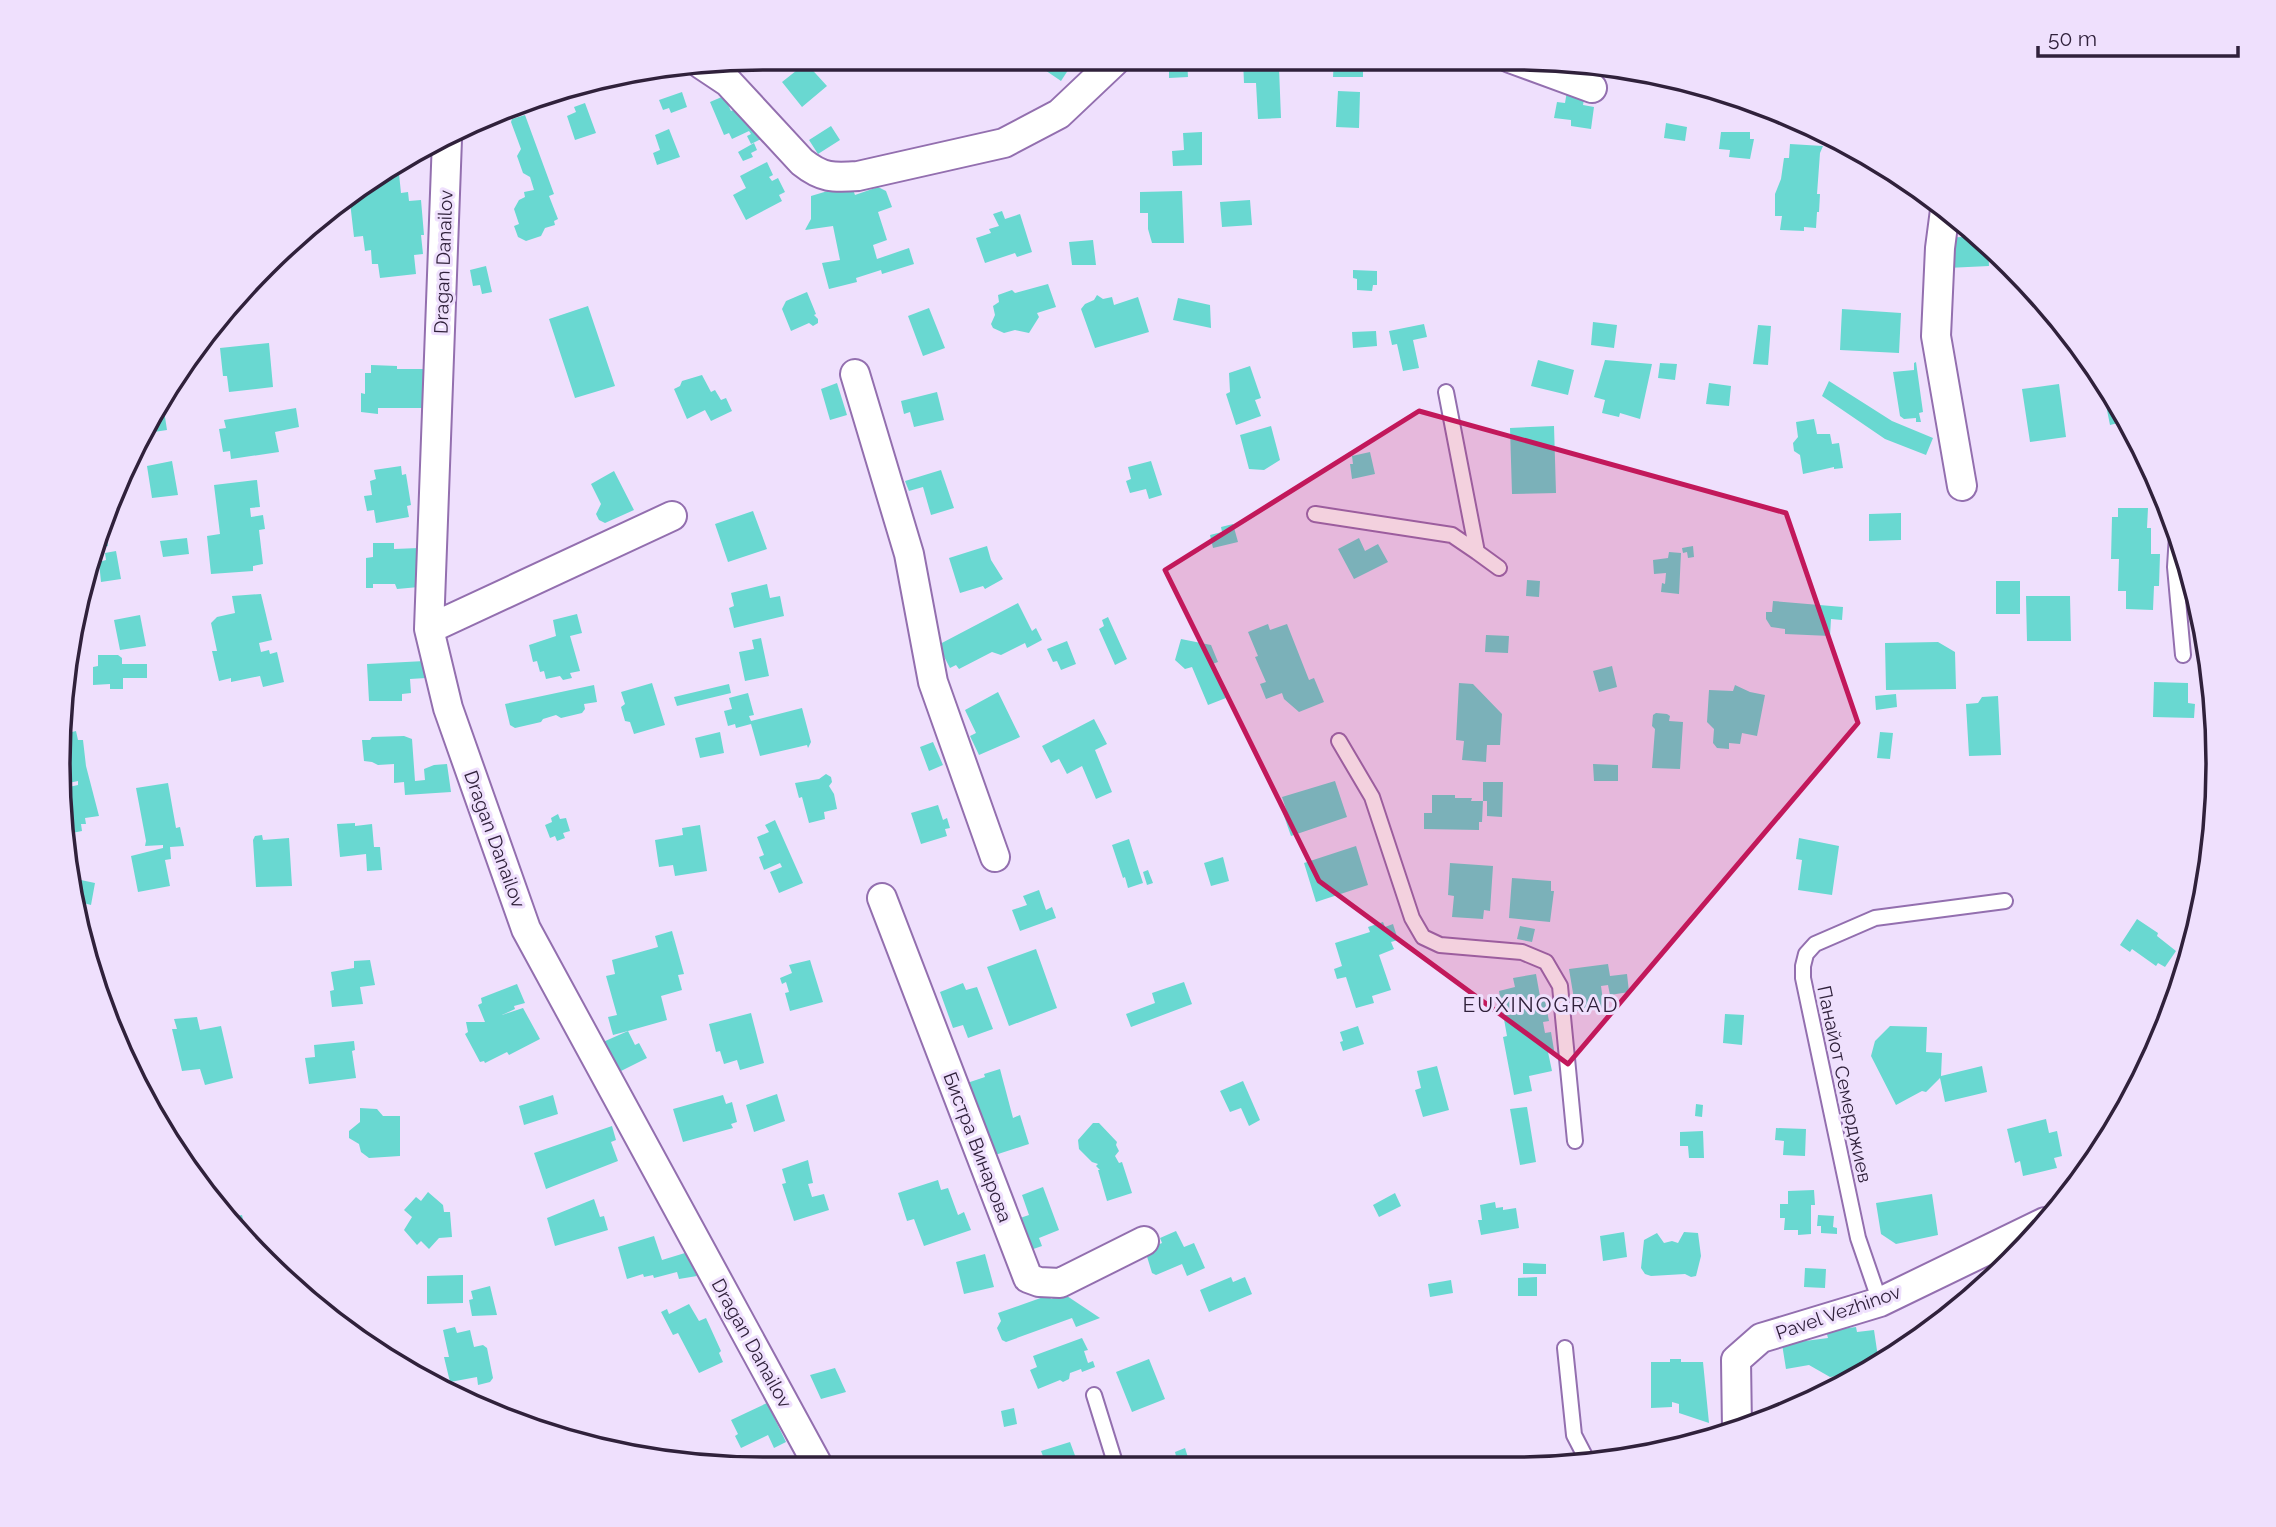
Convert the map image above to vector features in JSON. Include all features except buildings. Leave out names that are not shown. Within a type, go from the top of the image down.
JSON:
[{"type":"street","points":[[712,72],[728,82],[802,162],[816,173],[834,178],[858,176],[1004,144],[1059,114],[1105,70]]},
{"type":"street","points":[[1545,71],[1592,88]]},
{"type":"street","name":"Dragan Danailov","points":[[447,147],[429,629],[448,708],[526,929],[813,1457]]},
{"type":"street","points":[[1944,220],[1936,336],[1962,486]]},
{"type":"street","points":[[855,374],[909,554],[933,682],[995,858]]},
{"type":"street","points":[[429,629],[672,516]]},
{"type":"street","name":"Бистра Винарова","points":[[882,898],[1028,1278],[1039,1282],[1060,1283],[1144,1241]]},
{"type":"street","name":"Pavel Vezhinov","points":[[1737,1419],[1735,1360],[1761,1338],[1880,1302],[2023,1233]]},
{"type":"lane","points":[[1446,392],[1477,552]]},
{"type":"lane","points":[[1315,514],[1452,536],[1499,568]]},
{"type":"lane","points":[[2175,562],[2183,655]]},
{"type":"lane","points":[[1339,741],[1372,797],[1412,918],[1423,937],[1440,945],[1521,952],[1546,962],[1560,986],[1575,1141]]},
{"type":"lane","name":"Панайот Семерджиев","points":[[1880,1302],[1855,1224],[1802,966],[1806,954],[1815,944],[1875,918],[2005,901]]},
{"type":"lane","points":[[1565,1348],[1574,1435],[1583,1453]]},
{"type":"lane","points":[[1094,1395],[1113,1457]]},
{"type":"highlighted area","points":[[1419,411],[1786,513],[1858,723],[1568,1064],[1319,881],[1165,570]]},
{"type":"district","name":"EUXINOGRAD","points":[[1541,1005]]}]
